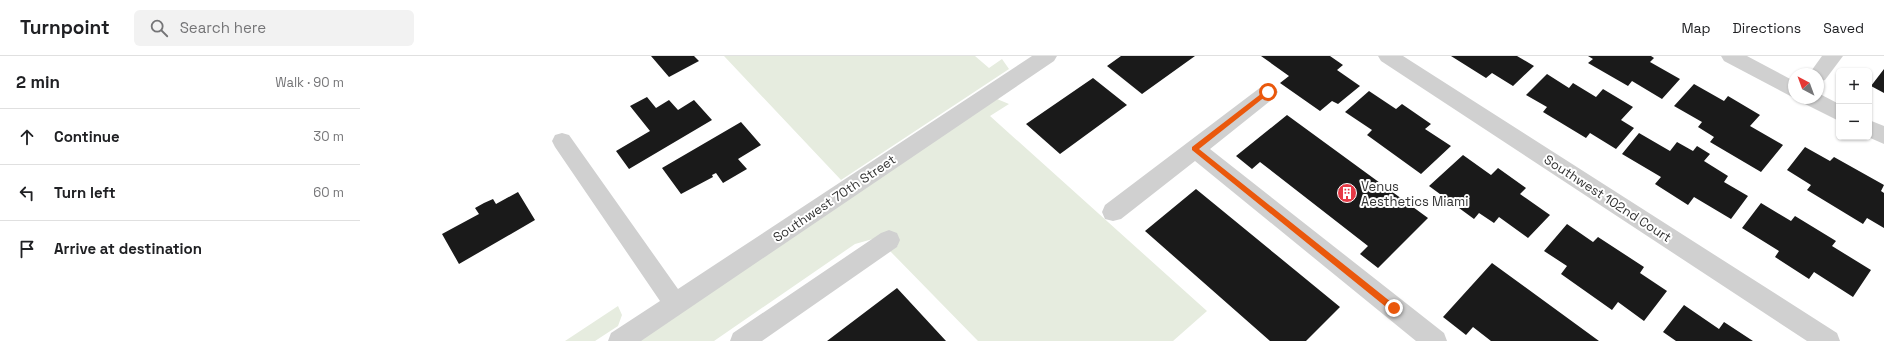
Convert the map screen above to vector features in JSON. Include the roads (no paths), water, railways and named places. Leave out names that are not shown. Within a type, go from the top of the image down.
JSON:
[{"type":"street","name":"Southwest 70th Street","points":[[620,341],[1047,56]]},
{"type":"street","name":"Southwest 102nd Court","points":[[1388,56],[1828,341]]},
{"type":"street","points":[[1824,68],[1833,56]]},
{"type":"street","points":[[1740,58],[1788,86]]},
{"type":"street","points":[[1113,212],[1268,92]]},
{"type":"street","points":[[1822,104],[1836,111]]},
{"type":"street","points":[[1872,130],[1884,136]]},
{"type":"street","points":[[562,141],[675,304]]},
{"type":"street","points":[[1195,149],[1435,341]]},
{"type":"street","points":[[742,341],[889,240]]},
{"type":"place","name":"Venus Aesthetics Miami","points":[[1347,193]]}]
